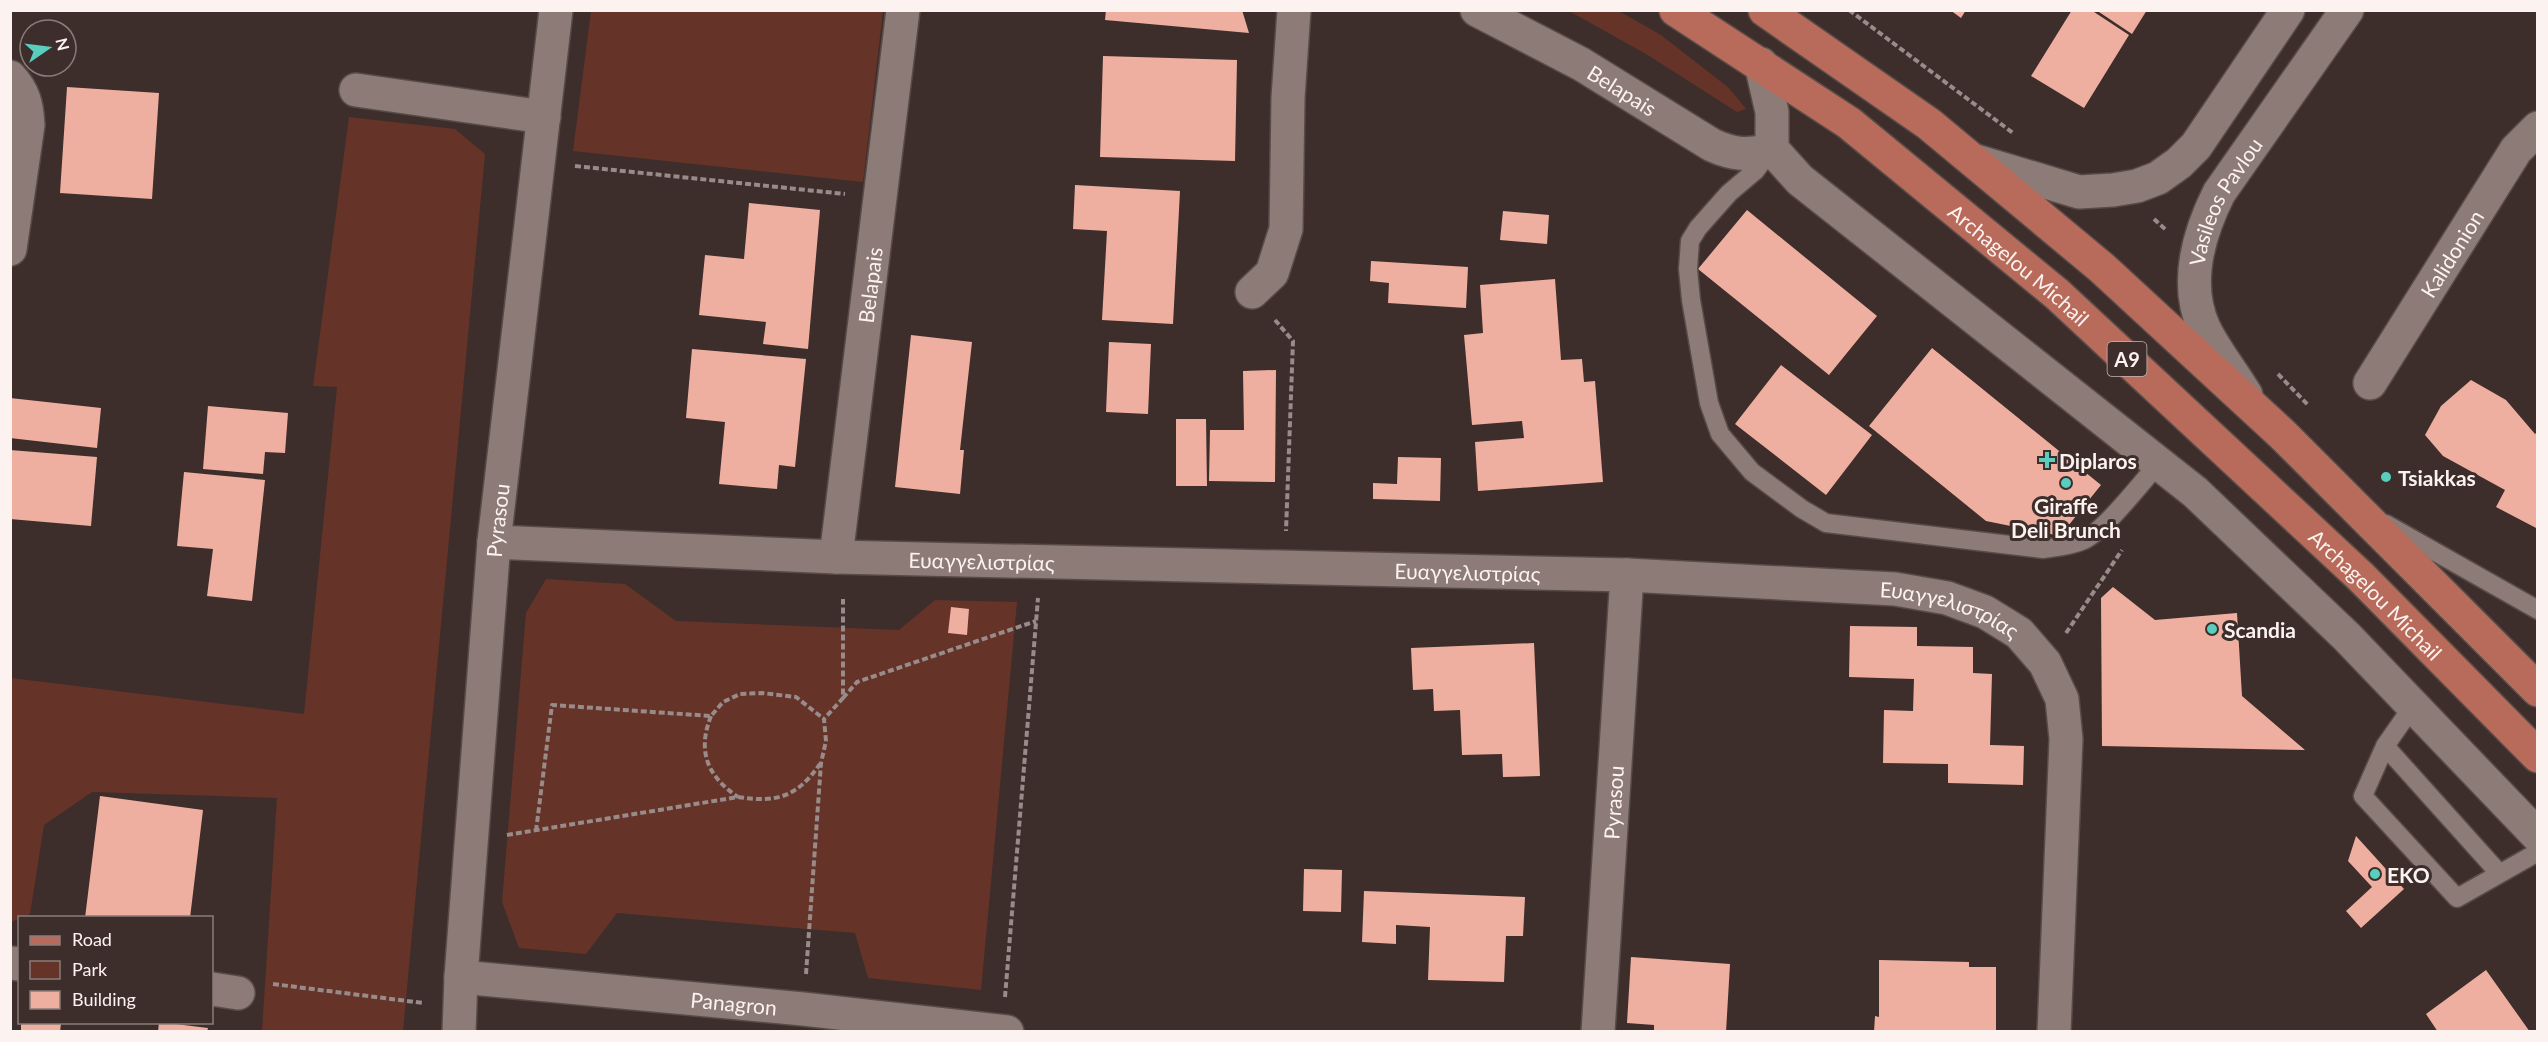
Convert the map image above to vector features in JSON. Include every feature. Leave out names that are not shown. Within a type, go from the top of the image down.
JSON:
[{"type":"main road","name":"Archagelou Michail","points":[[1676,10],[1849,123],[2057,294],[2361,577],[2538,756]]},
{"type":"main road","name":"A9","points":[[1765,10],[1976,160],[2102,268],[2253,406],[2538,690]]},
{"type":"street","name":"Pyrasou","points":[[460,1005],[494,542],[556,10]]},
{"type":"street","name":"Belapais","points":[[836,557],[903,10]]},
{"type":"street","points":[[1252,292],[1272,273],[1286,229],[1288,98],[1294,10]]},
{"type":"street","name":"Belapais","points":[[1477,10],[1581,64],[1712,145],[1735,153],[1753,155],[1772,148]]},
{"type":"street","points":[[1976,160],[2079,192],[2137,186],[2158,178],[2180,163],[2196,146],[2288,10]]},
{"type":"street","name":"Vasileos Pavlou","points":[[2253,406],[2204,327],[2195,277],[2197,249],[2205,221],[2219,193],[2347,10]]},
{"type":"street","points":[[1761,64],[1772,112],[1772,148],[1800,180],[2195,492],[2346,637],[2538,836]]},
{"type":"street","points":[[10,249],[28,124],[27,107],[22,91],[11,77]]},
{"type":"street","points":[[356,90],[543,117]]},
{"type":"street","name":"Kalidonion","points":[[2370,383],[2516,150],[2538,128]]},
{"type":"street","name":"Ευαγγελιστρίας","points":[[494,542],[836,557],[1627,575],[1895,589],[1947,598],[1985,612],[2019,633],[2045,663],[2061,699],[2066,739],[2054,1032]]},
{"type":"street","name":"Pyrasou","points":[[1598,1032],[1627,575]]},
{"type":"street","name":"Panagron","points":[[460,1005],[802,1020],[1007,1032]]},
{"type":"lane","points":[[1772,148],[1755,171],[1729,193],[1698,228],[1690,241],[1688,269],[1709,403],[1720,434],[1752,472],[1802,509],[1826,523],[2043,549],[2086,539],[2116,513],[2159,463]]},
{"type":"lane","points":[[2356,507],[2538,610]]},
{"type":"lane","points":[[2413,706],[2385,746],[2362,795],[2457,898],[2538,852]]},
{"type":"lane","points":[[2385,746],[2499,873]]},
{"type":"path","points":[[538,162],[880,198]]},
{"type":"path","points":[[1252,292],[1293,341],[1285,567]]},
{"type":"path","points":[[2308,405],[2317,414]]},
{"type":"path","points":[[2045,663],[2126,544]]},
{"type":"path","points":[[1003,1031],[1041,562]]},
{"type":"path","points":[[843,599],[843,698]]},
{"type":"path","points":[[824,719],[857,682],[1036,621]]},
{"type":"path","points":[[738,796],[720,784],[705,758],[705,732],[711,716],[723,702],[740,694],[762,693],[796,697],[824,719],[826,741],[821,763],[802,1020]]},
{"type":"path","points":[[711,716],[552,705],[536,831],[738,796],[762,801],[791,794],[810,778],[821,763]]},
{"type":"path","points":[[225,991],[275,983],[460,1005]]},
{"type":"green space","points":[[591,11],[883,11],[863,182],[573,151]]},
{"type":"green space","points":[[1569,11],[1619,11],[1661,35],[1729,88],[1746,109],[1737,112],[1646,54]]},
{"type":"green space","points":[[349,117],[455,129],[485,154],[403,1031],[262,1031],[277,798],[92,792],[44,825],[30,914],[18,916],[18,919],[11,922],[11,678],[304,714],[337,387],[313,386]]},
{"type":"green space","points":[[546,579],[625,584],[676,621],[899,630],[935,600],[1017,602],[981,990],[868,978],[855,933],[617,913],[586,954],[519,948],[502,902],[526,613]]},
{"type":"building","points":[[1106,10],[1242,10],[1249,33],[1105,20]]},
{"type":"building","points":[[1950,10],[1966,10],[1961,18]]},
{"type":"building","points":[[2072,10],[2091,10],[2129,35],[2084,108],[2031,76]]},
{"type":"building","points":[[2096,10],[2147,10],[2132,34]]},
{"type":"building","points":[[1103,56],[1237,60],[1235,161],[1100,157]]},
{"type":"building","points":[[67,87],[159,93],[152,199],[60,193]]},
{"type":"building","points":[[1075,185],[1180,191],[1173,324],[1102,320],[1107,231],[1073,229]]},
{"type":"building","points":[[749,203],[820,210],[808,349],[763,344],[766,322],[699,315],[705,255],[744,259]]},
{"type":"building","points":[[1747,210],[1877,316],[1829,375],[1698,269]]},
{"type":"building","points":[[1503,211],[1549,215],[1547,244],[1500,240]]},
{"type":"building","points":[[1371,261],[1468,267],[1466,308],[1388,303],[1389,283],[1370,281]]},
{"type":"building","points":[[1555,279],[1561,360],[1582,359],[1584,382],[1595,381],[1603,482],[1478,491],[1475,442],[1524,438],[1522,421],[1472,425],[1464,335],[1483,333],[1480,285]]},
{"type":"building","points":[[911,335],[972,342],[960,450],[964,450],[960,494],[895,487]]},
{"type":"building","points":[[1109,342],[1151,344],[1148,414],[1106,412]]},
{"type":"building","points":[[1932,348],[2101,485],[2060,536],[1986,521],[1869,426]]},
{"type":"building","points":[[692,349],[806,359],[795,467],[779,465],[777,489],[719,484],[725,422],[686,418]]},
{"type":"building","points":[[1781,365],[1872,435],[1826,495],[1735,424]]},
{"type":"building","points":[[1276,370],[1275,482],[1209,481],[1210,430],[1244,430],[1243,371]]},
{"type":"building","points":[[2471,380],[2506,400],[2535,434],[2538,431],[2538,529],[2496,507],[2505,490],[2443,456],[2425,435],[2441,406]]},
{"type":"building","points":[[10,398],[101,408],[97,448],[10,438]]},
{"type":"building","points":[[208,406],[288,413],[285,453],[265,452],[263,474],[203,469]]},
{"type":"building","points":[[1176,419],[1206,419],[1207,486],[1176,486]]},
{"type":"building","points":[[10,450],[97,457],[91,526],[10,519]]},
{"type":"building","points":[[1398,457],[1441,458],[1440,501],[1373,499],[1373,483],[1397,484]]},
{"type":"building","points":[[184,472],[265,480],[252,601],[207,596],[213,549],[177,546]]},
{"type":"building","points":[[2113,587],[2155,620],[2237,613],[2242,696],[2305,750],[2102,746],[2101,598]]},
{"type":"building","points":[[951,607],[969,609],[967,635],[948,633]]},
{"type":"building","points":[[1850,626],[1917,627],[1917,646],[1973,647],[1973,673],[1992,674],[1990,745],[2024,746],[2023,785],[1948,783],[1948,764],[1883,763],[1884,710],[1913,711],[1914,679],[1849,677]]},
{"type":"building","points":[[1534,643],[1540,776],[1503,777],[1502,754],[1462,755],[1460,710],[1434,711],[1433,689],[1413,690],[1411,648]]},
{"type":"building","points":[[100,796],[203,810],[190,916],[85,916]]},
{"type":"building","name":"EKO","points":[[2356,836],[2404,889],[2361,928],[2346,911],[2372,887],[2348,861]]},
{"type":"building","points":[[1304,869],[1342,870],[1341,912],[1303,911]]},
{"type":"building","points":[[1364,891],[1525,897],[1523,936],[1506,936],[1504,982],[1428,980],[1430,927],[1396,925],[1396,944],[1362,942]]},
{"type":"building","points":[[1631,957],[1730,964],[1726,1032],[1654,1032],[1654,1025],[1627,1023]]},
{"type":"building","points":[[1879,960],[1969,962],[1969,967],[1996,967],[1996,1032],[1874,1032],[1875,1016],[1879,1017]]},
{"type":"building","points":[[2486,970],[2530,1032],[2438,1032],[2426,1014]]},
{"type":"building","points":[[21,1024],[61,1024],[60,1032],[21,1032]]},
{"type":"building","points":[[159,1024],[208,1028],[207,1032],[158,1032]]},
{"type":"place","name":"Diplaros","points":[[2047,460]]},
{"type":"place","name":"Tsiakkas","points":[[2386,477]]},
{"type":"place","name":"Giraffe Deli Brunch","points":[[2066,483]]},
{"type":"place","name":"Scandia","points":[[2212,629]]},
{"type":"place","name":"EKO","points":[[2375,874]]}]
